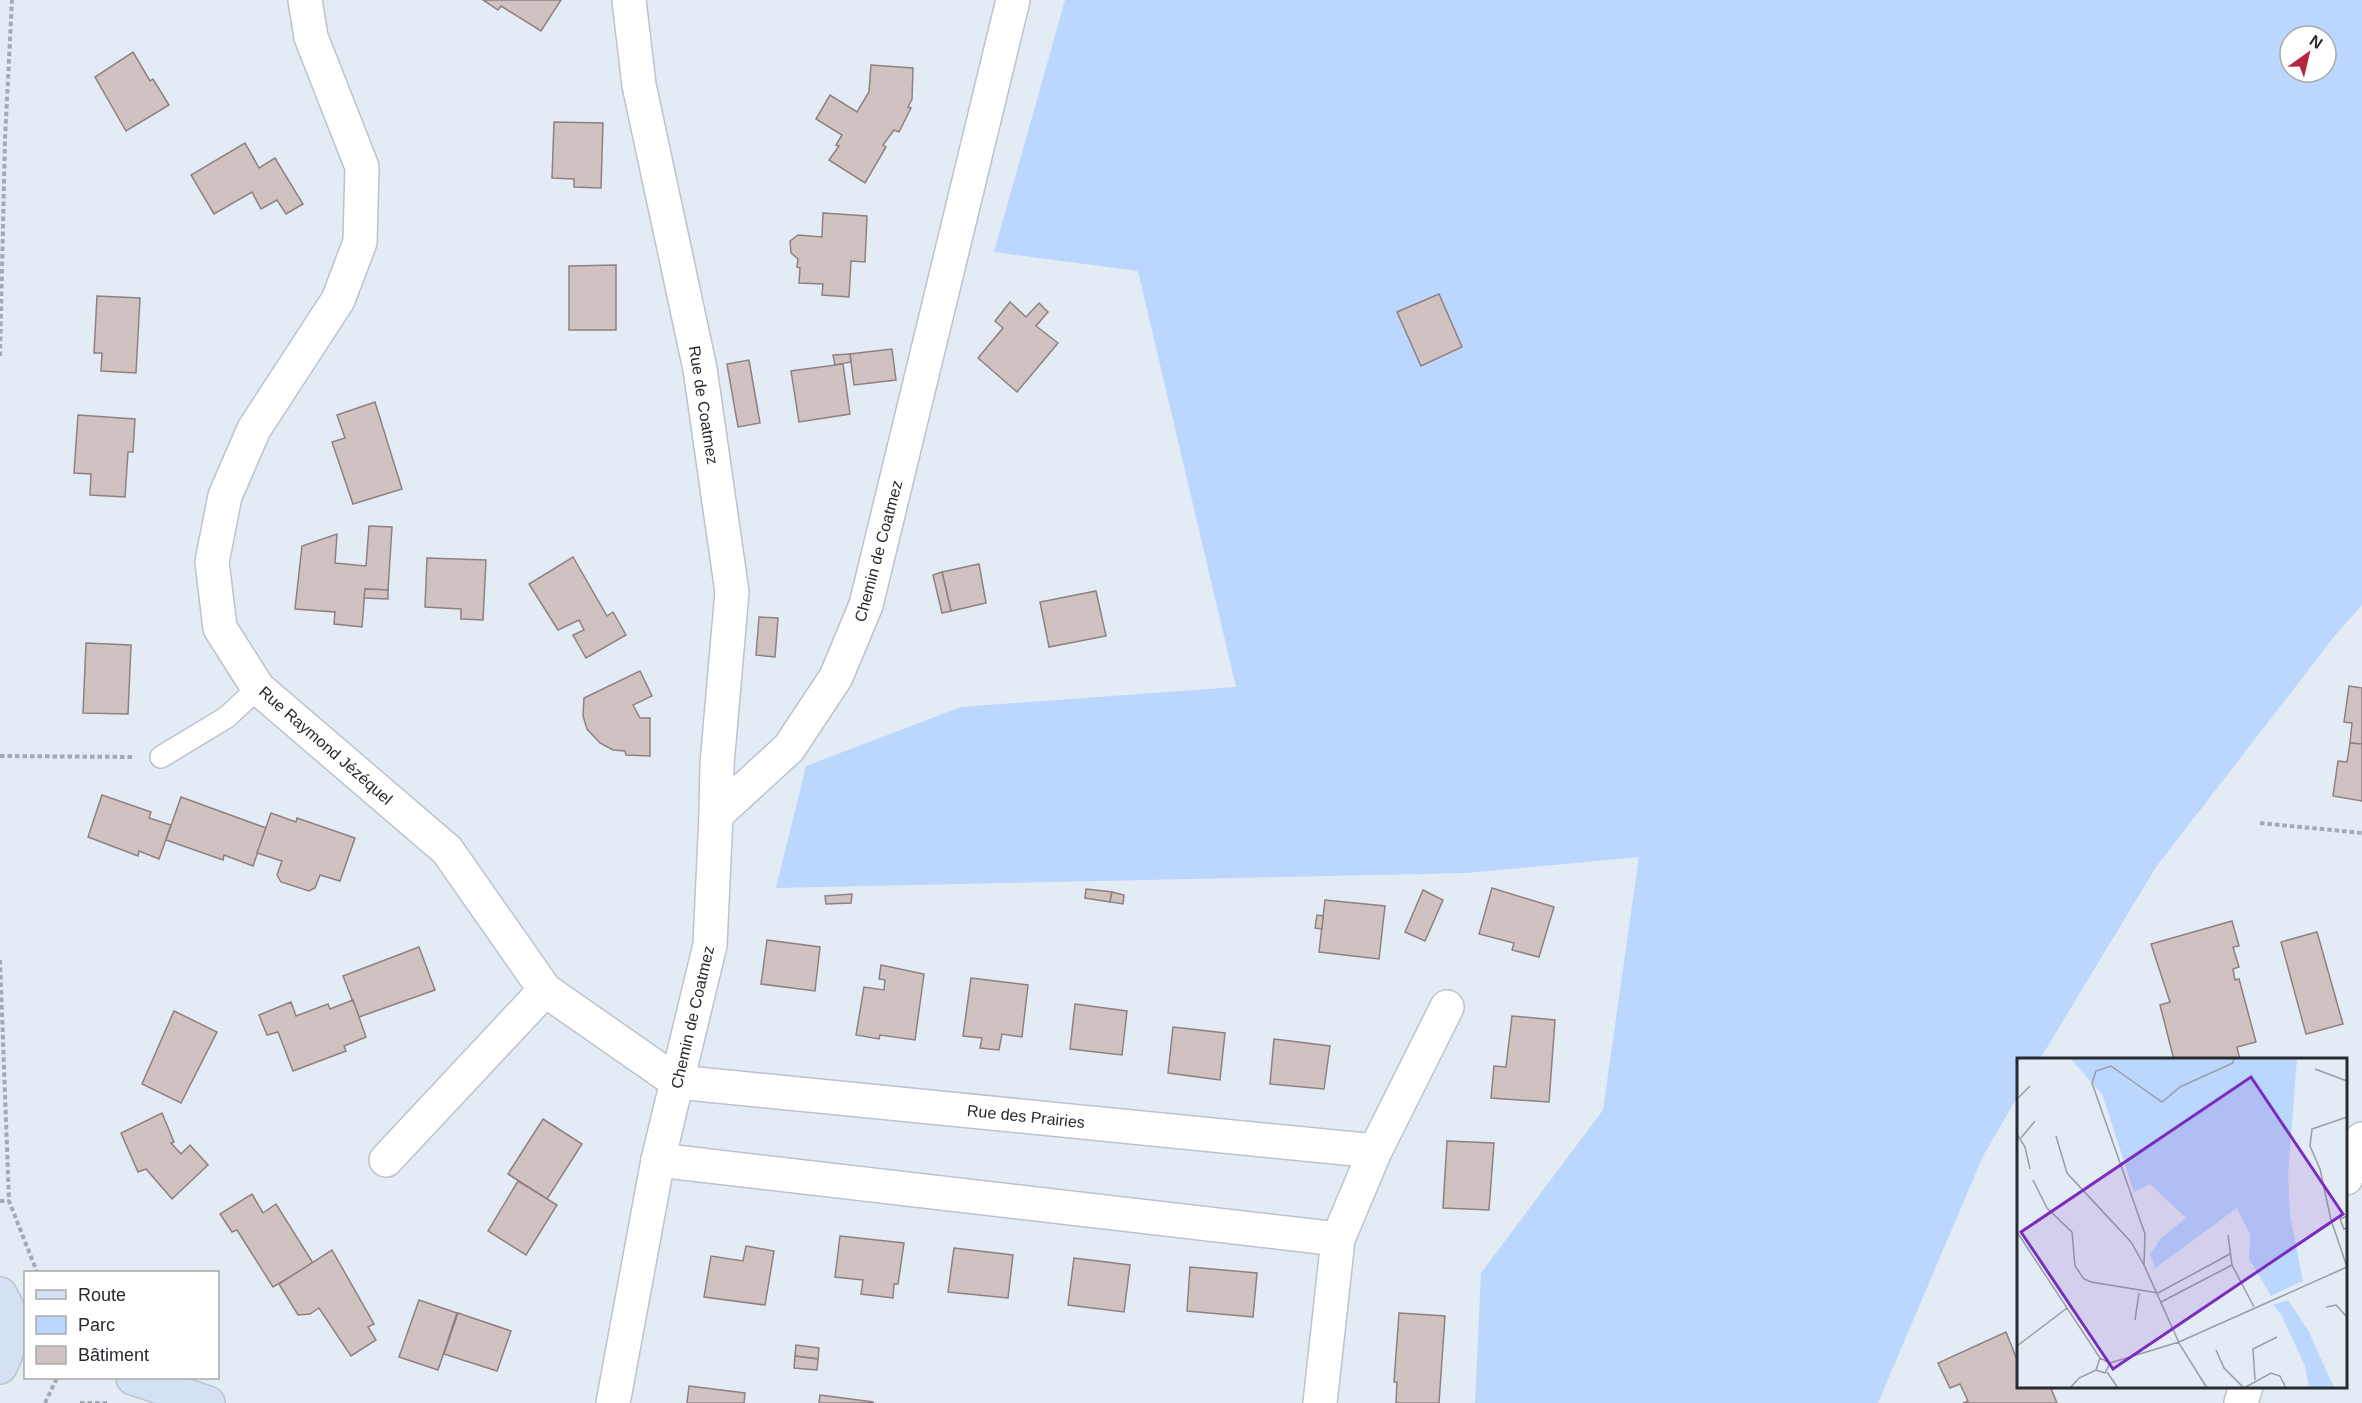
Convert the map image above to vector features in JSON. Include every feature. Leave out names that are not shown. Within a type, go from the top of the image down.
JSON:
[{"type":"main road","points":[[0,1294],[6,1304],[12,1324],[12,1355]]},
{"type":"main road","points":[[139,1379],[208,1403]]},
{"type":"street","name":"Rue Raymond Jézéquel","points":[[305,0],[311,37],[362,167],[360,242],[338,300],[255,429],[225,496],[212,562],[220,628],[258,688],[447,850],[544,990],[677,1082]]},
{"type":"street","name":"Rue de Coatmez","points":[[629,0],[639,85],[700,369],[732,592],[717,764],[716,815]]},
{"type":"street","name":"Chemin de Coatmez","points":[[613,1403],[658,1160],[710,945],[716,815],[789,748],[836,677],[866,605],[1013,0]]},
{"type":"street","points":[[386,1160],[544,990]]},
{"type":"street","points":[[1320,1403],[1338,1239],[1375,1151],[1447,1007]]},
{"type":"street","name":"Rue des Prairies","points":[[677,1082],[1375,1151]]},
{"type":"street","points":[[2347,1176],[2362,1140]]},
{"type":"street","points":[[658,1160],[1338,1239]]},
{"type":"street","points":[[2241,1403],[2245,1388]]},
{"type":"lane","points":[[161,757],[227,717],[258,688]]},
{"type":"path","points":[[0,356],[5,139],[12,0]]},
{"type":"path","points":[[0,756],[161,757]]},
{"type":"path","points":[[2260,823],[2362,833]]},
{"type":"path","points":[[0,960],[9,1202],[37,1271]]},
{"type":"path","points":[[0,1201],[9,1202]]},
{"type":"path","points":[[45,1403],[56,1379]]},
{"type":"path","points":[[80,1403],[107,1403]]},
{"type":"green space","points":[[1065,0],[2362,0],[2362,605],[2337,633],[2156,867],[2041,1058],[2017,1058],[2017,1098],[1983,1156],[1878,1403],[1475,1403],[1481,1273],[1603,1110],[1639,857],[1466,873],[776,888],[806,766],[961,707],[1236,687],[1138,271],[994,252]]},
{"type":"building","points":[[483,0],[561,0],[541,31],[501,6],[498,10]]},
{"type":"building","points":[[133,52],[150,81],[153,79],[169,105],[126,131],[95,77]]},
{"type":"building","points":[[871,65],[913,68],[912,99],[908,107],[911,108],[899,132],[894,130],[883,145],[886,147],[865,183],[829,160],[839,146],[836,145],[842,135],[816,119],[830,95],[857,112],[869,92]]},
{"type":"building","points":[[554,122],[603,123],[601,188],[574,187],[574,179],[552,178]]},
{"type":"building","points":[[245,143],[259,168],[275,158],[303,204],[286,214],[277,200],[261,209],[252,192],[214,214],[191,175]]},
{"type":"building","points":[[823,213],[867,216],[865,262],[851,261],[849,297],[822,295],[823,284],[799,283],[800,268],[797,267],[798,259],[791,253],[790,241],[798,235],[822,237]]},
{"type":"building","points":[[616,265],[616,330],[569,330],[569,266]]},
{"type":"building","points":[[1439,294],[1462,347],[1421,366],[1397,312]]},
{"type":"building","points":[[97,296],[140,298],[136,373],[101,371],[102,353],[94,353]]},
{"type":"building","points":[[1010,302],[1026,317],[1039,303],[1048,312],[1036,326],[1058,343],[1017,392],[978,358],[1003,328],[995,321]]},
{"type":"building","points":[[892,349],[896,380],[854,385],[850,354]]},
{"type":"building","points":[[850,354],[851,362],[835,365],[833,355]]},
{"type":"building","points":[[749,360],[760,423],[738,427],[727,364]]},
{"type":"building","points":[[843,364],[850,414],[799,422],[791,371]]},
{"type":"building","points":[[375,402],[402,489],[353,504],[332,442],[345,438],[337,415]]},
{"type":"building","points":[[78,415],[135,419],[133,452],[128,452],[125,497],[90,495],[91,474],[74,473]]},
{"type":"building","points":[[369,526],[392,527],[388,590],[365,589],[362,627],[334,624],[335,612],[295,609],[302,546],[337,534],[335,563],[366,566]]},
{"type":"building","points":[[573,557],[607,616],[613,612],[626,635],[586,658],[573,635],[584,630],[579,620],[558,630],[529,584]]},
{"type":"building","points":[[427,558],[486,560],[483,620],[461,619],[461,609],[425,607]]},
{"type":"building","points":[[979,564],[986,603],[951,611],[942,572]]},
{"type":"building","points":[[942,572],[951,611],[942,613],[933,575]]},
{"type":"building","points":[[365,589],[388,590],[388,599],[364,598]]},
{"type":"building","points":[[1096,591],[1106,636],[1049,647],[1040,602]]},
{"type":"building","points":[[759,617],[778,618],[775,657],[756,655]]},
{"type":"building","points":[[86,643],[131,645],[128,714],[83,713]]},
{"type":"building","points":[[640,671],[652,696],[633,705],[640,718],[650,718],[650,756],[626,755],[625,751],[613,750],[600,743],[587,729],[583,716],[584,698]]},
{"type":"building","points":[[2349,686],[2362,688],[2362,744],[2350,743],[2352,723],[2344,722]]},
{"type":"building","points":[[2350,743],[2362,744],[2362,801],[2333,796],[2338,761],[2347,762]]},
{"type":"building","points":[[102,795],[151,812],[149,818],[171,825],[159,859],[139,851],[138,856],[88,837]]},
{"type":"building","points":[[181,797],[266,828],[253,866],[224,855],[223,860],[166,840]]},
{"type":"building","points":[[271,813],[296,822],[297,818],[355,838],[340,881],[320,875],[315,888],[309,891],[281,882],[277,875],[282,861],[257,853]]},
{"type":"building","points":[[1492,888],[1554,907],[1539,957],[1512,950],[1514,943],[1479,934]]},
{"type":"building","points":[[1086,889],[1112,892],[1110,902],[1085,898]]},
{"type":"building","points":[[1423,890],[1443,900],[1425,941],[1405,932]]},
{"type":"building","points":[[1112,892],[1124,895],[1123,904],[1110,902]]},
{"type":"building","points":[[852,894],[851,903],[826,904],[825,896]]},
{"type":"building","points":[[1325,900],[1385,906],[1379,959],[1319,952]]},
{"type":"building","points":[[1317,915],[1323,916],[1322,929],[1315,928]]},
{"type":"building","points":[[2232,921],[2239,946],[2233,947],[2239,967],[2233,969],[2235,980],[2239,979],[2256,1042],[2237,1047],[2240,1058],[2173,1058],[2160,1005],[2170,1002],[2151,944]]},
{"type":"building","points":[[2317,932],[2343,1024],[2306,1034],[2281,942]]},
{"type":"building","points":[[767,940],[820,947],[815,991],[761,984]]},
{"type":"building","points":[[419,947],[435,990],[359,1017],[343,976]]},
{"type":"building","points":[[881,965],[924,974],[915,1040],[880,1035],[879,1039],[856,1035],[864,987],[884,990],[885,980],[879,979]]},
{"type":"building","points":[[971,978],[1028,985],[1022,1037],[1002,1034],[999,1050],[980,1048],[982,1038],[963,1036]]},
{"type":"building","points":[[353,1000],[366,1037],[344,1046],[346,1051],[293,1071],[278,1032],[267,1035],[259,1015],[291,1002],[296,1016],[328,1004],[330,1009]]},
{"type":"building","points":[[1075,1004],[1127,1011],[1122,1055],[1070,1049]]},
{"type":"building","points":[[174,1011],[217,1032],[181,1103],[142,1084]]},
{"type":"building","points":[[1512,1016],[1555,1020],[1549,1102],[1491,1098],[1494,1066],[1506,1067]]},
{"type":"building","points":[[1173,1027],[1225,1033],[1220,1080],[1168,1073]]},
{"type":"building","points":[[1274,1039],[1330,1046],[1324,1089],[1270,1084]]},
{"type":"building","points":[[162,1113],[174,1142],[171,1143],[181,1154],[190,1145],[208,1165],[172,1199],[146,1169],[138,1172],[121,1133]]},
{"type":"building","points":[[543,1119],[582,1144],[547,1199],[508,1174]]},
{"type":"building","points":[[1447,1141],[1494,1143],[1489,1210],[1443,1208]]},
{"type":"building","points":[[518,1181],[557,1205],[526,1255],[488,1231]]},
{"type":"building","points":[[252,1194],[263,1213],[276,1204],[313,1263],[273,1287],[237,1230],[232,1232],[220,1214]]},
{"type":"building","points":[[840,1236],[904,1243],[898,1284],[894,1284],[893,1298],[861,1294],[863,1280],[835,1277]]},
{"type":"building","points":[[746,1246],[774,1251],[765,1305],[704,1297],[711,1256],[743,1261]]},
{"type":"building","points":[[954,1248],[1013,1255],[1008,1298],[948,1292]]},
{"type":"building","points":[[332,1250],[374,1324],[368,1327],[376,1340],[351,1356],[319,1308],[310,1314],[298,1315],[279,1284]]},
{"type":"building","points":[[1074,1258],[1130,1265],[1124,1312],[1068,1305]]},
{"type":"building","points":[[1190,1267],[1257,1273],[1253,1317],[1187,1311]]},
{"type":"building","points":[[419,1300],[457,1313],[438,1370],[399,1357]]},
{"type":"building","points":[[458,1313],[511,1331],[497,1371],[444,1354]]},
{"type":"building","points":[[1399,1313],[1445,1316],[1439,1403],[1396,1403],[1397,1382],[1394,1382]]},
{"type":"building","points":[[2006,1332],[2017,1360],[2017,1388],[2051,1388],[2057,1403],[1963,1403],[1968,1401],[1960,1384],[1950,1388],[1938,1363]]},
{"type":"building","points":[[796,1345],[819,1348],[818,1359],[795,1356]]},
{"type":"building","points":[[795,1356],[818,1359],[817,1370],[794,1368]]},
{"type":"building","points":[[689,1386],[745,1393],[744,1403],[687,1403]]},
{"type":"building","points":[[820,1395],[873,1402],[873,1403],[819,1403]]}]
